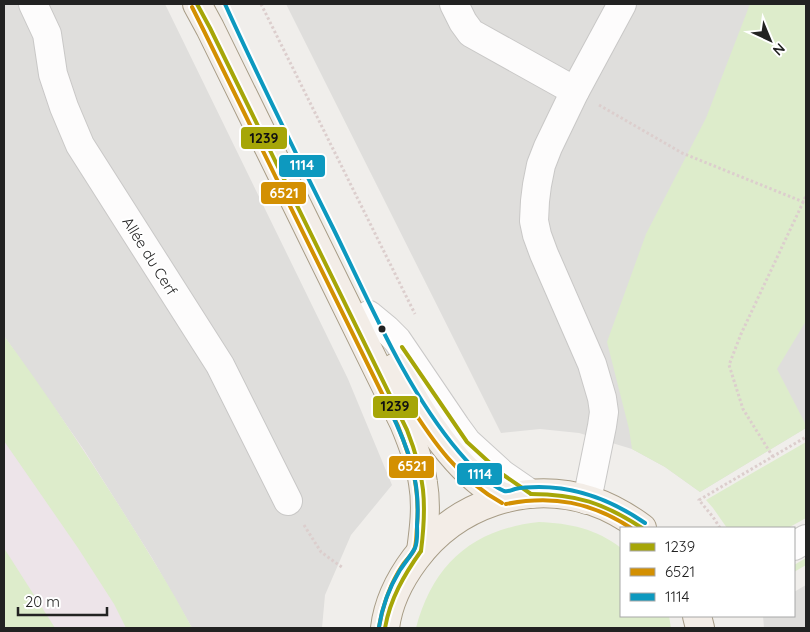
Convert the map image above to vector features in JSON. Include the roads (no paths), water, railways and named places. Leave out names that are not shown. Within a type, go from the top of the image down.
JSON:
[{"type":"main road","points":[[196,4],[210,28],[404,423],[419,464],[423,484],[425,502],[421,551]]},
{"type":"main road","points":[[218,4],[288,152],[410,394],[433,430],[474,476],[488,489],[518,496]]},
{"type":"main road","points":[[385,628],[395,592],[421,551],[443,528],[484,504],[518,496],[552,494],[572,496],[611,509],[641,527]]},
{"type":"street","name":"Allée du Cerf","points":[[32,4],[47,34],[53,74],[80,145],[220,365],[288,501]]},
{"type":"street","points":[[454,4],[471,33],[575,91]]},
{"type":"street","points":[[587,500],[602,426],[604,412],[602,398],[592,364],[544,254],[534,221],[537,184],[541,165],[559,122],[622,4]]},
{"type":"street","points":[[795,545],[806,539]]}]
